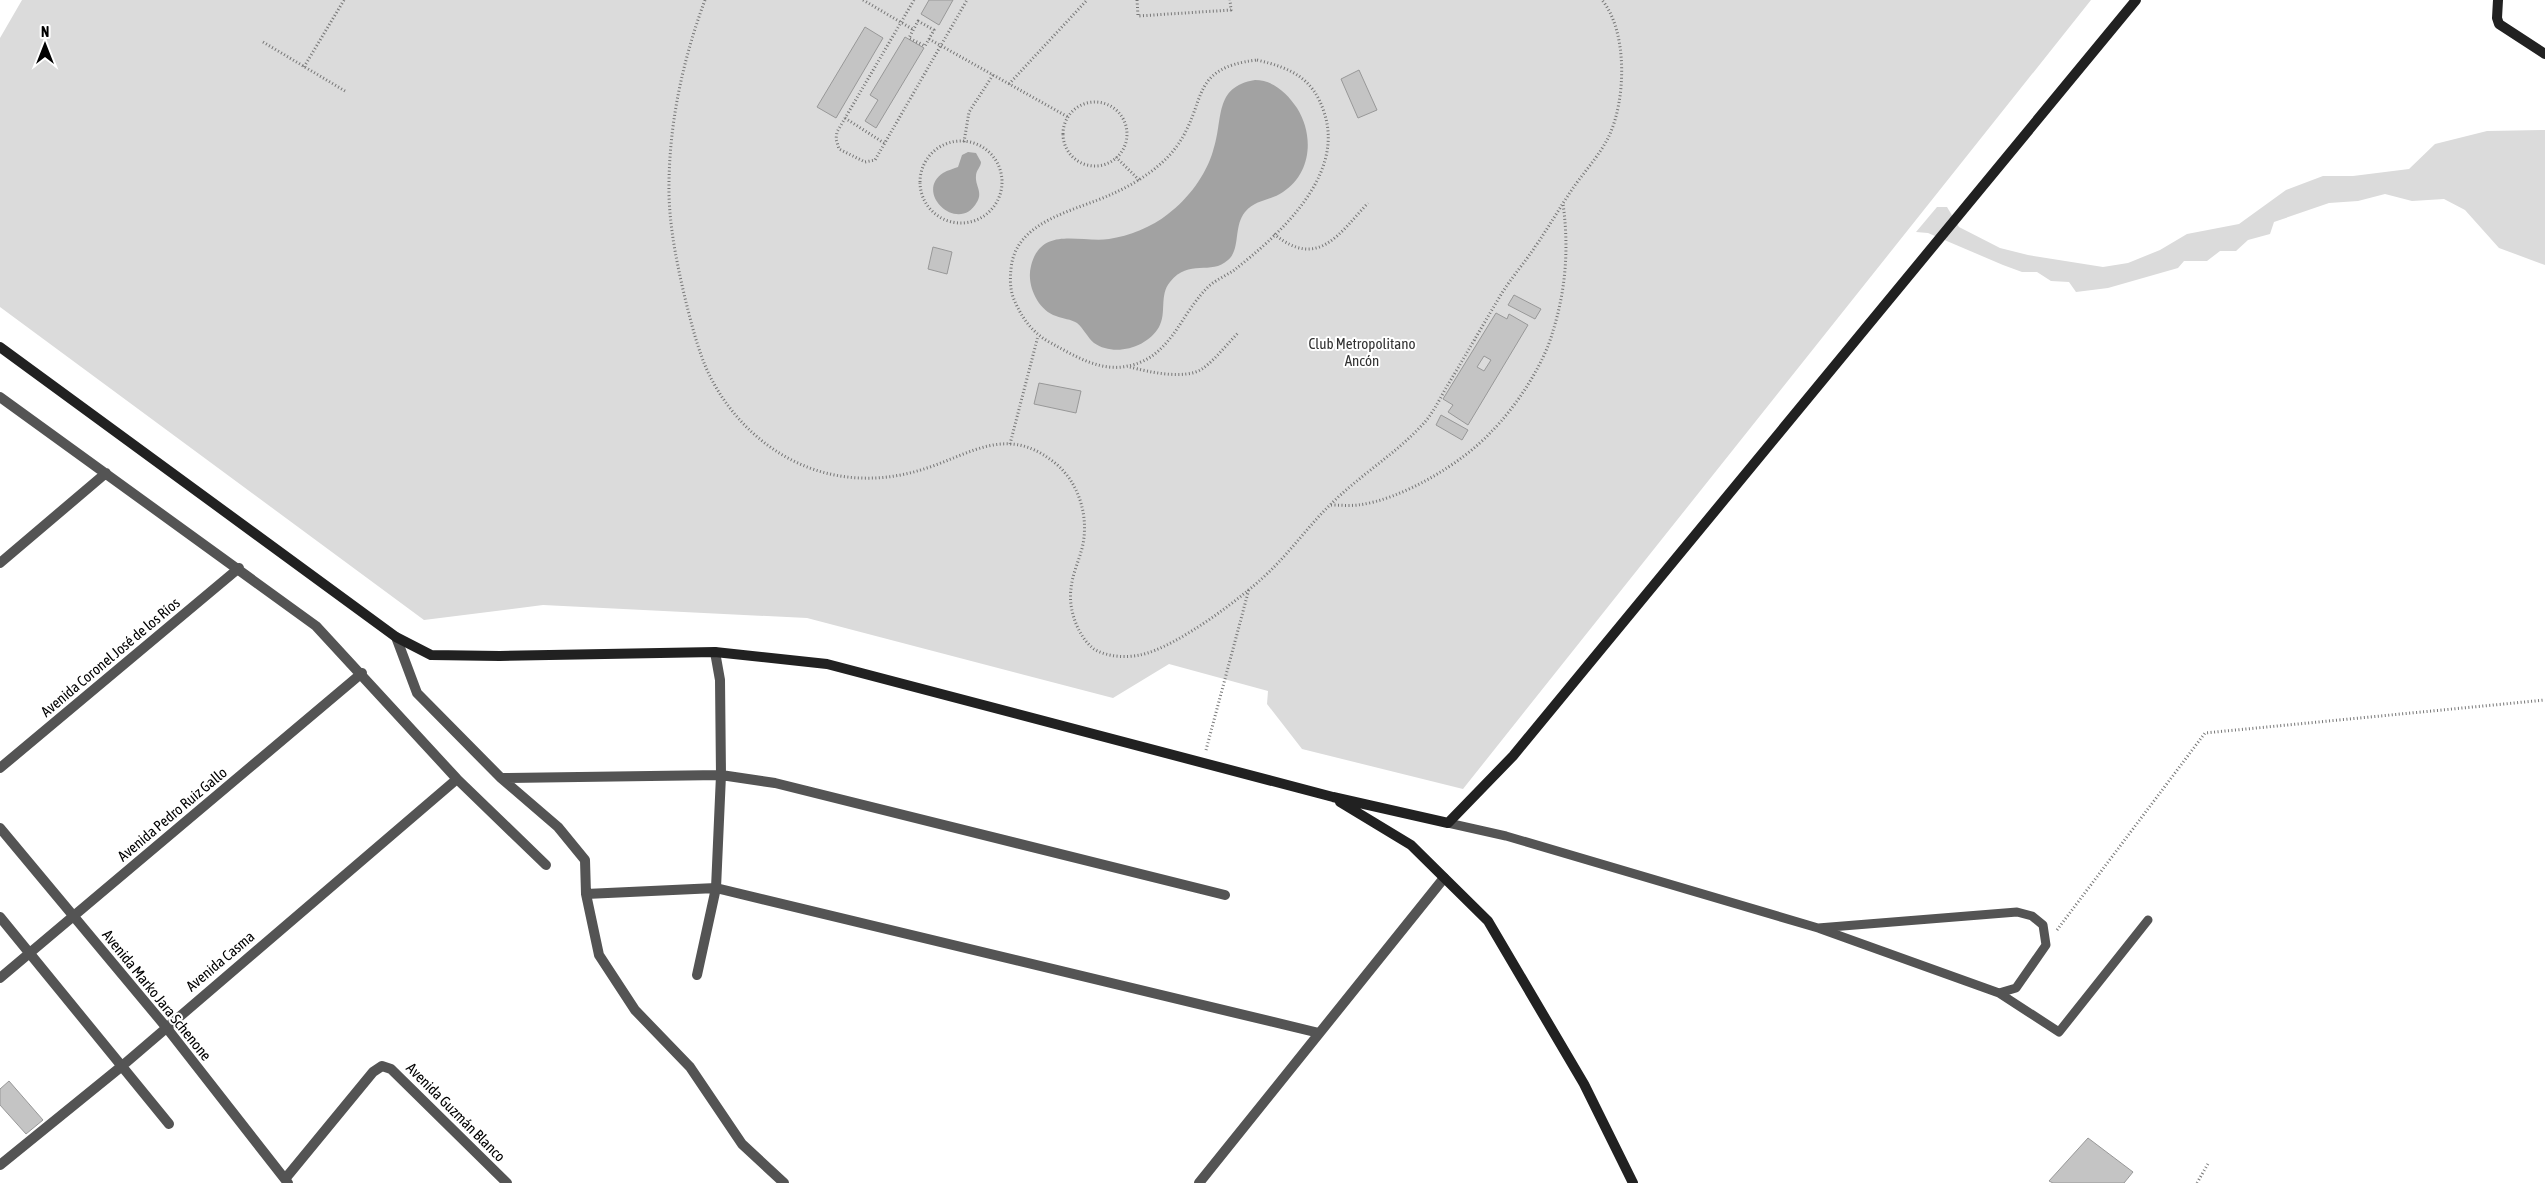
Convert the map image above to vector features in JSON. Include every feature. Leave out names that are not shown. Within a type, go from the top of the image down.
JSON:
[{"type":"street","points":[[0,347],[396,637],[431,655],[500,656],[715,652],[827,664],[1333,797],[1448,823],[1513,756],[2136,0]]},
{"type":"street","points":[[2498,0],[2497,18],[2499,24],[2545,54]]},
{"type":"street","points":[[0,397],[239,568],[316,626],[457,779],[546,866]]},
{"type":"street","points":[[0,563],[106,473]]},
{"type":"street","name":"Avenida Coronel José de los Ríos","points":[[0,768],[239,568]]},
{"type":"street","points":[[396,637],[418,693],[501,778],[558,827],[585,860],[586,894],[599,955],[635,1010],[690,1067],[742,1144],[784,1183]]},
{"type":"street","points":[[697,975],[716,888],[721,775],[720,680],[715,652]]},
{"type":"street","name":"Avenida Pedro Ruiz Gallo","points":[[0,978],[362,674]]},
{"type":"street","points":[[501,778],[721,775],[775,783],[1225,895]]},
{"type":"street","name":"Avenida Casma","points":[[0,1165],[122,1066],[457,779]]},
{"type":"street","points":[[1333,797],[1411,845],[1488,921],[1584,1084],[1633,1183]]},
{"type":"street","name":"Avenida Marko Jara Schenone","points":[[0,828],[166,1027],[287,1181]]},
{"type":"street","points":[[1199,1183],[1444,878]]},
{"type":"street","points":[[586,894],[716,888],[1319,1033]]},
{"type":"street","points":[[0,917],[169,1124]]},
{"type":"street","name":"Avenida Guzmán Blanco","points":[[287,1181],[373,1072],[382,1066],[391,1068],[507,1183]]},
{"type":"lane","points":[[1448,823],[1506,836],[1818,928],[1999,993],[2059,1032],[2148,920]]},
{"type":"lane","points":[[1818,928],[2017,912],[2032,916],[2043,925],[2046,945],[2016,988],[1999,993]]},
{"type":"path","points":[[304,67],[344,0]]},
{"type":"path","points":[[705,0],[682,77],[676,109],[669,193],[678,271],[696,340],[706,369],[723,401],[747,429],[764,443],[793,462],[824,473],[860,478],[893,477],[929,468],[970,450],[1002,443],[1030,447],[1053,460],[1070,478],[1083,507],[1084,537],[1070,587],[1070,608],[1080,631],[1094,648],[1116,656],[1143,655],[1174,641],[1224,609],[1272,570],[1330,505],[1426,422],[1505,288],[1609,136],[1618,105],[1622,73],[1620,40],[1610,10],[1602,0]]},
{"type":"path","points":[[863,0],[914,30]]},
{"type":"path","points":[[914,0],[836,132],[839,148],[859,160],[871,162],[875,160],[967,0]]},
{"type":"path","points":[[1009,84],[1087,0]]},
{"type":"path","points":[[1137,0],[1138,16],[1230,10],[1230,0]]},
{"type":"path","points":[[918,21],[934,30],[929,38],[925,46],[909,38],[918,21]]},
{"type":"path","points":[[929,38],[1068,117]]},
{"type":"path","points":[[263,42],[345,91]]},
{"type":"path","points":[[1258,60],[1292,70],[1310,86],[1320,99],[1327,120],[1328,142],[1320,178],[1310,194],[1274,234],[1232,271],[1210,285],[1160,352],[1140,365],[1116,368],[1095,364],[1078,358],[1038,336],[1028,325],[1012,294],[1012,263],[1016,250],[1027,234],[1040,224],[1114,194],[1139,180],[1163,162],[1176,147],[1190,124],[1204,86],[1216,71],[1239,62],[1258,60]]},
{"type":"path","points":[[964,142],[969,112],[993,75]]},
{"type":"path","points":[[1087,103],[1103,103],[1116,110],[1123,119],[1126,139],[1116,157],[1097,166],[1077,160],[1069,153],[1064,144],[1063,134],[1068,117],[1077,107],[1087,103]]},
{"type":"path","points":[[844,118],[884,143]]},
{"type":"path","points":[[964,142],[975,144],[986,150],[996,160],[1001,172],[1002,185],[993,209],[977,220],[958,224],[945,221],[933,213],[924,202],[920,189],[920,175],[925,161],[934,150],[947,143],[964,142]]},
{"type":"path","points":[[1116,157],[1139,180]]},
{"type":"path","points":[[1274,234],[1293,247],[1322,248],[1335,238],[1368,203]]},
{"type":"path","points":[[1330,505],[1358,505],[1415,486],[1440,471],[1492,432],[1508,412],[1539,364],[1553,333],[1565,281],[1566,226],[1563,203]]},
{"type":"path","points":[[1127,367],[1159,373],[1190,373],[1202,369],[1238,333]]},
{"type":"path","points":[[1010,444],[1038,336]]},
{"type":"path","points":[[1203,763],[1249,588]]},
{"type":"path","points":[[2046,945],[2205,733],[2545,700]]},
{"type":"path","points":[[2197,1183],[2209,1162]]},
{"type":"green space","name":"Club Metropolitano Ancón","points":[[22,0],[2091,0],[1463,789],[1302,749],[1267,704],[1268,691],[1169,664],[1113,698],[807,618],[543,605],[424,620],[0,307],[0,38]]},
{"type":"green space","points":[[2545,130],[2545,265],[2499,248],[2465,210],[2444,199],[2412,201],[2385,194],[2358,201],[2329,203],[2274,222],[2270,234],[2248,240],[2236,251],[2220,251],[2207,261],[2184,261],[2178,268],[2108,288],[2076,292],[2069,282],[2051,281],[2037,272],[2022,272],[1928,233],[1916,232],[1937,207],[1947,207],[1959,227],[2000,248],[2028,255],[2103,267],[2128,263],[2160,250],[2187,234],[2239,224],[2286,190],[2323,176],[2353,176],[2409,169],[2435,144],[2487,131]]},
{"type":"shaded area","points":[[1255,80],[1274,85],[1293,102],[1306,130],[1308,141],[1307,153],[1305,164],[1293,184],[1278,195],[1258,202],[1245,212],[1239,224],[1234,250],[1228,260],[1221,265],[1192,269],[1177,275],[1167,287],[1163,316],[1159,327],[1147,340],[1130,348],[1120,350],[1102,347],[1094,343],[1077,323],[1056,316],[1044,308],[1035,296],[1030,281],[1031,266],[1036,253],[1043,245],[1052,240],[1117,238],[1148,227],[1162,219],[1189,194],[1206,169],[1213,151],[1222,106],[1226,97],[1232,90],[1242,84]]},
{"type":"shaded area","points":[[968,152],[976,153],[981,162],[976,176],[979,198],[969,211],[960,214],[950,213],[936,200],[933,191],[935,181],[943,173],[958,167],[962,155]]},
{"type":"building","points":[[929,0],[953,0],[939,25],[921,14]]},
{"type":"building","points":[[865,27],[883,38],[836,118],[817,107]]},
{"type":"building","points":[[905,37],[924,48],[876,128],[865,121],[878,100],[870,95]]},
{"type":"building","points":[[1359,70],[1377,110],[1358,118],[1341,79]]},
{"type":"building","points":[[933,247],[952,252],[947,274],[928,269]]},
{"type":"building","points":[[1514,295],[1541,309],[1535,319],[1508,305]]},
{"type":"building","points":[[1496,313],[1507,319],[1509,314],[1528,325],[1468,425],[1448,412],[1453,405],[1443,399]],"holes":[[[1484,356],[1491,360],[1484,371],[1477,367]]]},
{"type":"building","points":[[1039,383],[1081,391],[1076,413],[1034,404]]},
{"type":"building","points":[[1441,415],[1468,430],[1462,440],[1436,425]]},
{"type":"building","points":[[9,1081],[43,1120],[26,1134],[0,1105],[0,1089]]},
{"type":"building","points":[[2088,1138],[2133,1172],[2124,1183],[2053,1183],[2049,1181]]}]
